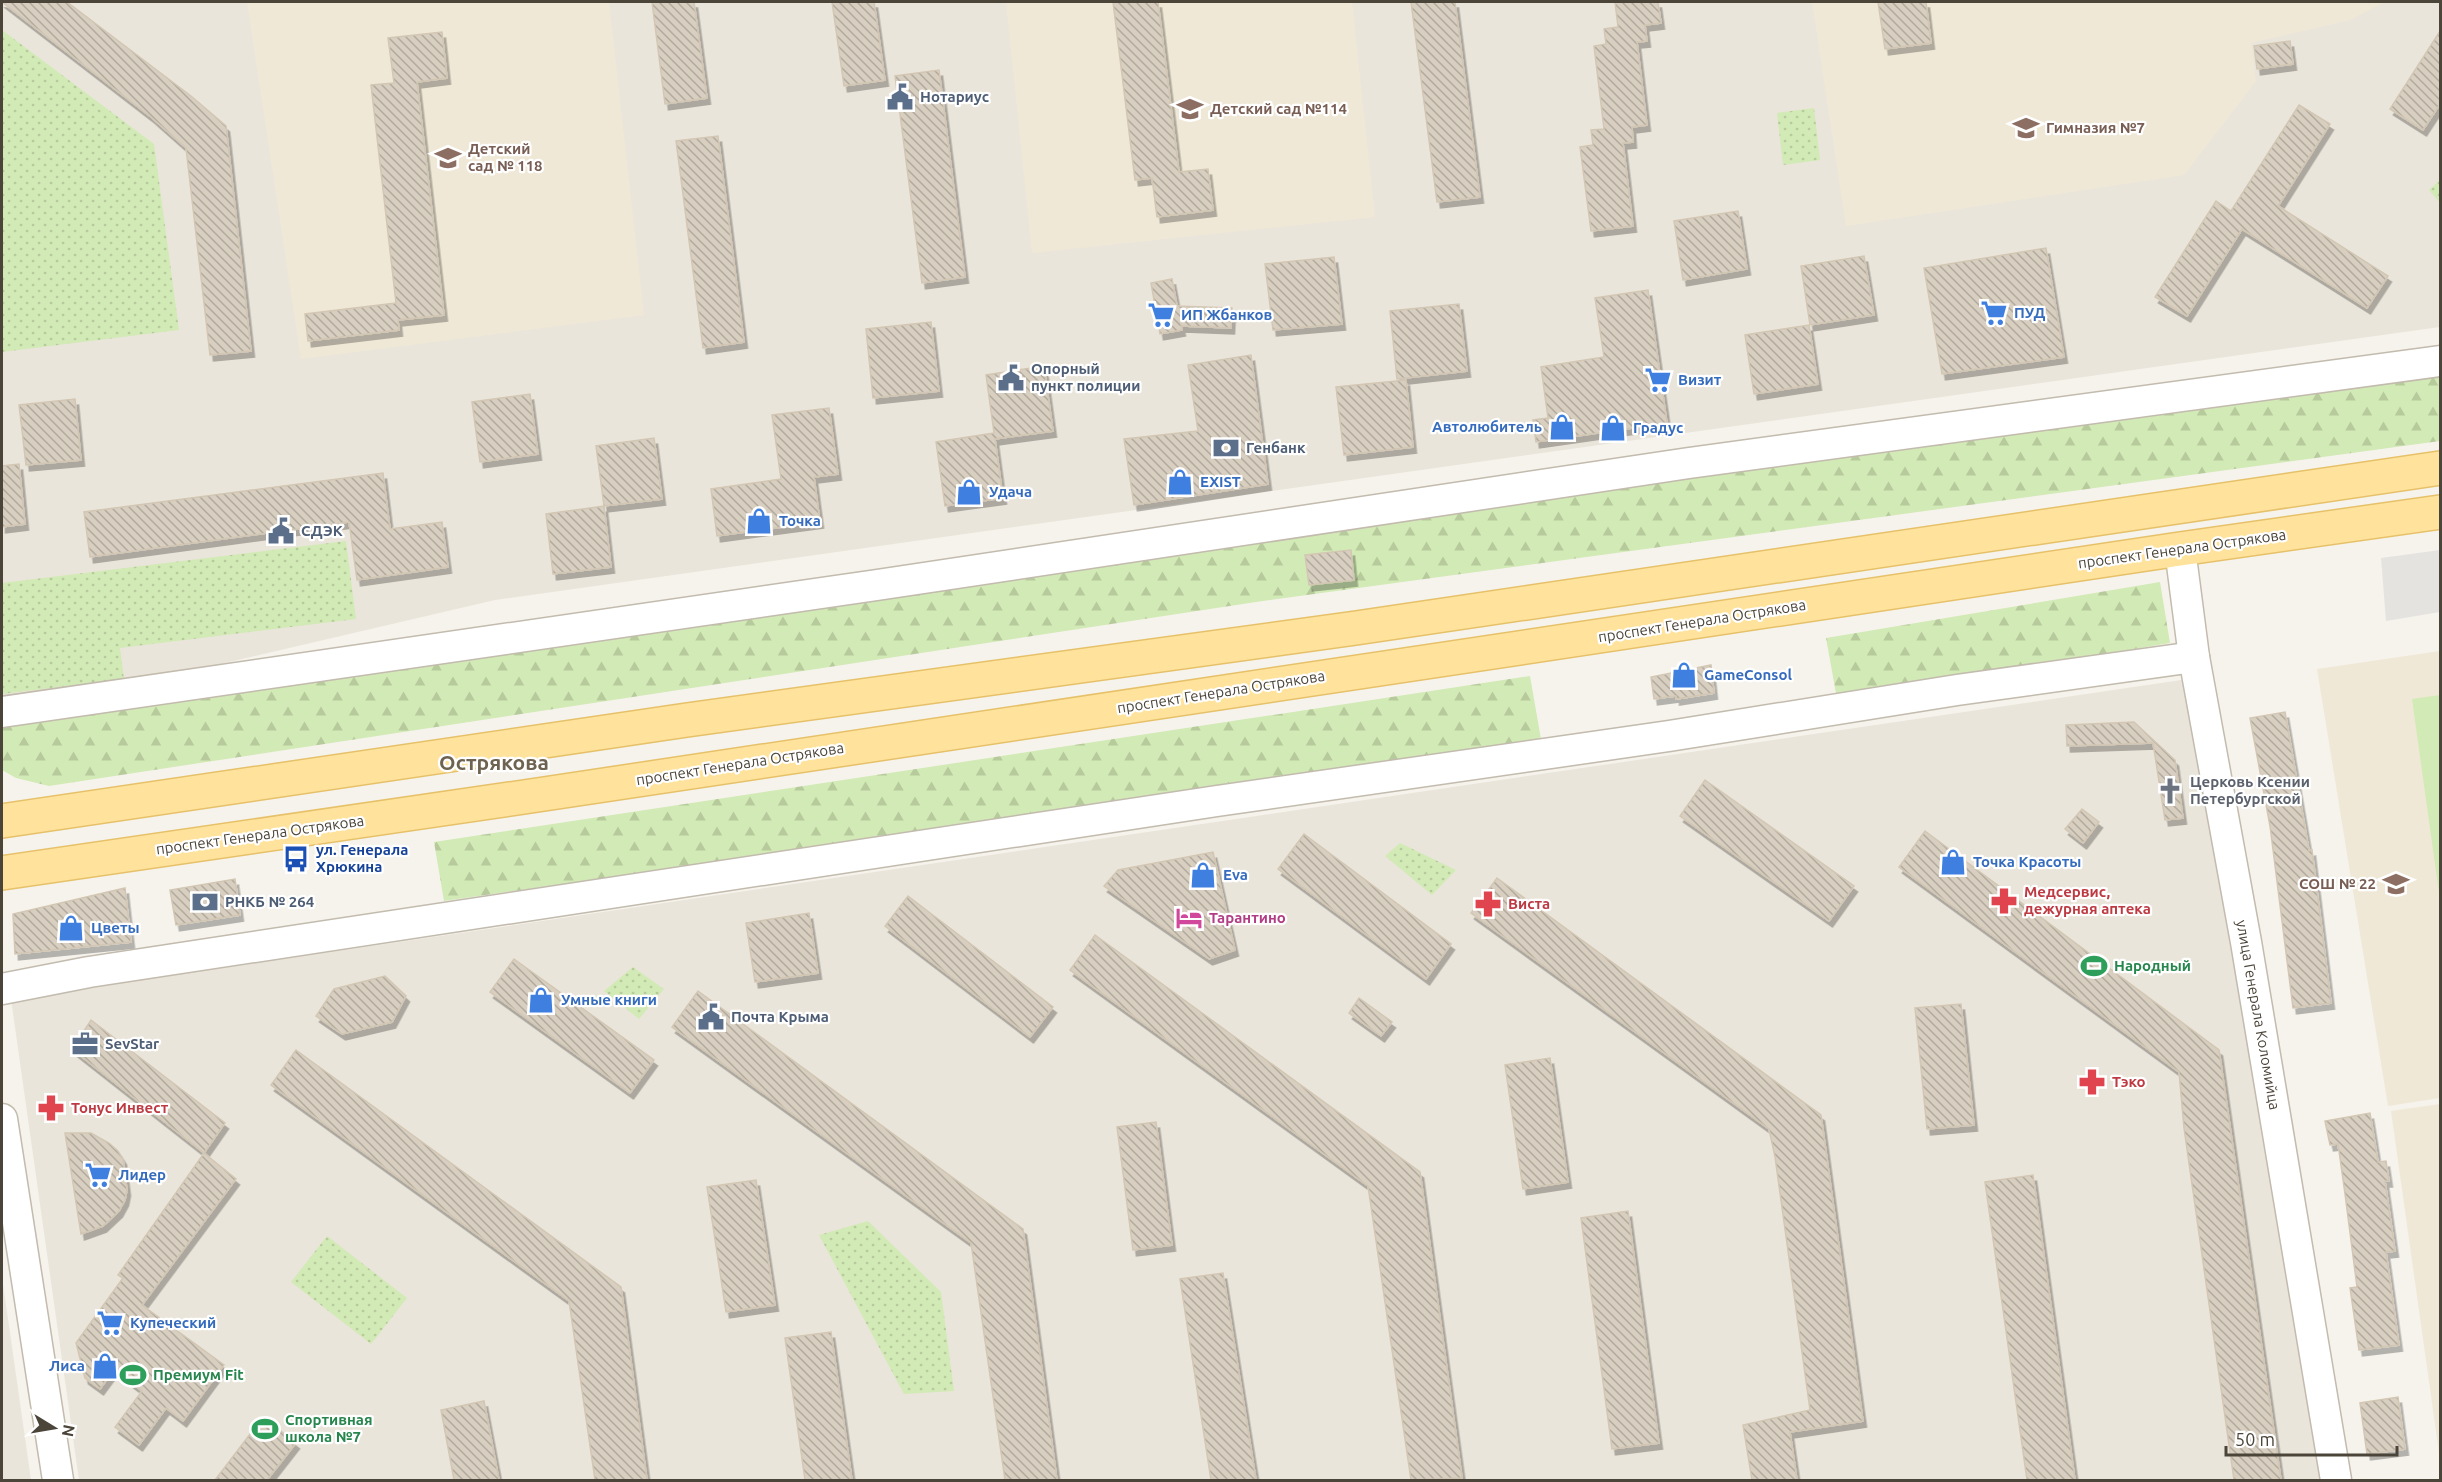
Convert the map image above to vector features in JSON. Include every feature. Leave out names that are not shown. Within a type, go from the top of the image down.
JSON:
[{"type":"main road","points":[[2,821],[525,743],[1356,628],[2440,468]]},
{"type":"main road","name":"проспект Генерала Острякова","points":[[2,873],[2440,512]]},
{"type":"street","points":[[2,712],[877,585],[1689,463],[2440,361]]},
{"type":"street","name":"улица Генерала Коломийца","points":[[2180,549],[2194,657],[2246,942],[2336,1480]]},
{"type":"street","points":[[2,989],[89,972],[821,860],[1669,736],[1957,690],[2194,657]]},
{"type":"street","points":[[2,1119],[58,1480]]},
{"type":"shaded area","points":[[2,2],[2440,2],[2440,327],[495,600],[135,684],[2,702]]},
{"type":"shaded area","name":"Детский сад № 118","points":[[247,2],[609,2],[644,315],[301,359]]},
{"type":"shaded area","name":"Детский сад №114","points":[[1006,2],[1352,2],[1375,217],[1032,253]]},
{"type":"shaded area","name":"Гимназия №7","points":[[1812,2],[2385,2],[2350,20],[2251,43],[2256,81],[2184,175],[1846,226]]},
{"type":"shaded area","points":[[2440,550],[2440,612],[2386,621],[2381,558]]},
{"type":"shaded area","name":"СОШ № 22","points":[[2440,651],[2440,1098],[2388,1106],[2317,669]]},
{"type":"shaded area","points":[[2188,679],[2322,1480],[79,1480],[11,999]]},
{"type":"shaded area","points":[[2440,1104],[2440,1460],[2391,1111]]},
{"type":"shaded area","points":[[2,1277],[31,1480],[2,1480]]},
{"type":"green space","points":[[2,30],[154,144],[179,330],[2,352]]},
{"type":"green space","points":[[1814,108],[1820,160],[1783,165],[1777,113]]},
{"type":"green space","points":[[2440,180],[2440,203],[2429,190]]},
{"type":"green space","points":[[2440,374],[2440,441],[1256,602],[49,786],[16,778],[2,770],[2,724],[2235,399]]},
{"type":"green space","points":[[346,541],[356,619],[120,648],[124,679],[2,694],[2,583]]},
{"type":"green space","points":[[2160,582],[2170,643],[1837,699],[1826,638]]},
{"type":"green space","points":[[1530,676],[1542,745],[444,901],[434,842]]},
{"type":"green space","points":[[2440,695],[2440,900],[2412,699]]},
{"type":"green space","points":[[1400,843],[1456,870],[1432,895],[1385,856]]},
{"type":"green space","points":[[633,967],[664,989],[639,1019],[604,991]]},
{"type":"green space","points":[[868,1221],[941,1292],[954,1391],[904,1394],[819,1235]]},
{"type":"green space","points":[[327,1236],[407,1298],[371,1344],[291,1282]]},
{"type":"building","points":[[2,2],[67,2],[191,96],[226,126],[251,351],[210,355],[186,148],[151,117]]},
{"type":"building","points":[[652,2],[694,2],[707,98],[665,104]]},
{"type":"building","points":[[832,2],[874,2],[885,80],[844,86]]},
{"type":"building","points":[[1113,2],[1158,2],[1179,172],[1208,169],[1213,210],[1157,217],[1152,178],[1135,180]]},
{"type":"building","points":[[1411,2],[1455,2],[1480,197],[1437,202]]},
{"type":"building","points":[[1615,2],[1658,2],[1661,23],[1645,25],[1647,41],[1637,42],[1647,125],[1632,127],[1633,142],[1623,143],[1633,226],[1591,231],[1580,147],[1593,145],[1591,130],[1604,129],[1594,46],[1606,44],[1604,29],[1618,27]]},
{"type":"building","points":[[1878,2],[1926,2],[1931,43],[1885,49]]},
{"type":"building","points":[[2440,31],[2440,104],[2423,130],[2390,109]]},
{"type":"building","points":[[442,32],[447,78],[417,82],[444,315],[398,320],[399,330],[308,341],[305,314],[396,303],[371,85],[394,83],[388,38]]},
{"type":"building","points":[[2290,41],[2293,64],[2257,69],[2254,46]]},
{"type":"building","points":[[939,70],[965,277],[922,283],[895,76]]},
{"type":"building","points":[[2299,105],[2330,124],[2278,206],[2388,276],[2367,308],[2242,229],[2187,316],[2155,297],[2216,201],[2231,211]]},
{"type":"building","points":[[718,136],[744,342],[703,348],[676,141]]},
{"type":"building","points":[[1738,211],[1747,269],[1683,280],[1674,221]]},
{"type":"building","name":"ПУД","points":[[2046,248],[2064,357],[1942,374],[1924,268]]},
{"type":"building","points":[[1864,256],[1874,315],[1810,325],[1801,266]]},
{"type":"building","points":[[1334,257],[1342,324],[1273,330],[1265,264]]},
{"type":"building","points":[[1172,279],[1177,306],[1232,308],[1231,328],[1181,326],[1182,330],[1160,334],[1151,283]]},
{"type":"building","points":[[1648,290],[1667,423],[1536,442],[1533,420],[1548,418],[1541,367],[1604,357],[1595,298]]},
{"type":"building","points":[[1459,304],[1467,371],[1397,379],[1390,311]]},
{"type":"building","points":[[931,322],[939,391],[873,398],[866,329]]},
{"type":"building","points":[[1809,325],[1818,384],[1754,394],[1745,335]]},
{"type":"building","points":[[1251,355],[1268,484],[1134,505],[1124,439],[1198,431],[1188,365]]},
{"type":"building","points":[[1044,366],[1053,431],[995,439],[1003,498],[945,506],[936,442],[994,433],[986,375]]},
{"type":"building","points":[[1406,380],[1413,447],[1344,455],[1336,387]]},
{"type":"building","points":[[530,394],[538,454],[480,462],[472,402]]},
{"type":"building","points":[[75,399],[81,460],[26,465],[19,405]]},
{"type":"building","points":[[829,408],[838,474],[814,477],[820,522],[717,536],[711,489],[781,479],[772,415]]},
{"type":"building","points":[[654,438],[662,499],[604,506],[596,446]]},
{"type":"building","points":[[19,464],[25,524],[2,527],[2,466]]},
{"type":"building","points":[[383,473],[390,529],[442,522],[448,567],[357,580],[349,522],[90,557],[84,512]]},
{"type":"building","points":[[604,506],[611,567],[553,574],[546,514]]},
{"type":"building","points":[[1351,550],[1354,580],[1309,585],[1305,555]]},
{"type":"building","points":[[1711,665],[1714,693],[1676,699],[1676,696],[1654,699],[1651,677]]},
{"type":"building","points":[[2285,712],[2309,851],[2312,850],[2331,1003],[2293,1008],[2270,826],[2250,718]]},
{"type":"building","name":"Церковь Ксении Петербургской","points":[[2134,722],[2175,760],[2183,818],[2165,820],[2153,743],[2067,746],[2066,725]]},
{"type":"building","points":[[1705,780],[1854,886],[1829,921],[1680,816]]},
{"type":"building","points":[[2082,809],[2099,822],[2083,843],[2065,829]]},
{"type":"building","points":[[1925,831],[2219,1050],[2281,1480],[2234,1480],[2184,1128],[2179,1072],[1899,867]]},
{"type":"building","points":[[1304,834],[1451,944],[1426,979],[1278,869]]},
{"type":"building","name":"Тарантино","points":[[1213,852],[1235,950],[1209,959],[1104,886],[1118,870]]},
{"type":"building","points":[[1497,878],[1821,1115],[1863,1421],[1790,1432],[1797,1480],[1752,1480],[1743,1425],[1810,1410],[1775,1157],[1769,1129],[1471,913]]},
{"type":"building","name":"РНКБ № 264","points":[[235,879],[240,915],[176,925],[170,890]]},
{"type":"building","name":"Цветы","points":[[125,888],[131,942],[15,954],[13,914]]},
{"type":"building","points":[[908,896],[1053,1007],[1030,1037],[885,926]]},
{"type":"building","points":[[809,913],[818,973],[755,982],[746,923]]},
{"type":"building","points":[[1095,935],[1420,1172],[1462,1478],[1411,1480],[1368,1186],[1070,970]]},
{"type":"building","points":[[514,959],[654,1060],[630,1093],[490,992]]},
{"type":"building","points":[[385,976],[406,996],[392,1022],[342,1034],[316,1016],[334,989]]},
{"type":"building","points":[[698,991],[1023,1229],[1057,1480],[1005,1480],[971,1243],[672,1027]]},
{"type":"building","points":[[1359,998],[1392,1022],[1381,1036],[1349,1013]]},
{"type":"building","points":[[1961,1004],[1974,1125],[1927,1129],[1915,1008]]},
{"type":"building","points":[[91,1020],[225,1123],[204,1153],[72,1049]]},
{"type":"building","points":[[296,1050],[621,1287],[647,1480],[595,1480],[569,1301],[271,1085]]},
{"type":"building","points":[[1550,1058],[1568,1182],[1523,1189],[1505,1065]]},
{"type":"building","points":[[2370,1113],[2378,1162],[2386,1161],[2389,1181],[2385,1181],[2395,1251],[2386,1252],[2399,1345],[2359,1350],[2350,1288],[2357,1287],[2338,1144],[2330,1145],[2325,1121]]},
{"type":"building","points":[[1156,1122],[1172,1245],[1133,1250],[1117,1127]]},
{"type":"building","name":"Лидер","points":[[65,1133],[91,1133],[109,1143],[123,1159],[127,1190],[119,1211],[103,1226],[81,1234]]},
{"type":"building","points":[[204,1153],[236,1179],[142,1305],[224,1365],[183,1421],[166,1408],[139,1445],[115,1427],[142,1391],[114,1370],[100,1389],[85,1378],[76,1343],[123,1278],[118,1275]]},
{"type":"building","points":[[2033,1175],[2075,1480],[2027,1480],[1985,1182]]},
{"type":"building","points":[[756,1180],[775,1305],[726,1312],[707,1187]]},
{"type":"building","points":[[1628,1211],[1659,1443],[1612,1449],[1581,1218]]},
{"type":"building","points":[[1223,1273],[1256,1480],[1211,1480],[1180,1279]]},
{"type":"building","points":[[831,1332],[852,1480],[805,1480],[785,1338]]},
{"type":"building","points":[[2398,1397],[2405,1449],[2367,1454],[2360,1403]]},
{"type":"building","points":[[484,1401],[499,1480],[454,1480],[441,1410]]},
{"type":"building","points":[[263,1417],[296,1443],[267,1480],[215,1480]]},
{"type":"place","name":"Нотариус","points":[[900,97]]},
{"type":"place","name":"Детский сад №114","points":[[1190,109]]},
{"type":"place","name":"Гимназия №7","points":[[2026,128]]},
{"type":"place","name":"Детский сад № 118","points":[[448,158]]},
{"type":"place","name":"ПУД","points":[[1994,313]]},
{"type":"place","name":"ИП Жбанков","points":[[1161,315]]},
{"type":"place","name":"Опорный пункт полиции","points":[[1011,378]]},
{"type":"place","name":"Визит","points":[[1658,380]]},
{"type":"place","name":"Автолюбитель","points":[[1562,427]]},
{"type":"place","name":"Градус","points":[[1613,428]]},
{"type":"place","name":"Генбанк","points":[[1226,448]]},
{"type":"place","name":"EXIST","points":[[1180,482]]},
{"type":"place","name":"Удача","points":[[969,492]]},
{"type":"place","name":"Точка","points":[[759,521]]},
{"type":"place","name":"СДЭК","points":[[281,531]]},
{"type":"place","name":"GameConsol","points":[[1684,675]]},
{"type":"place","name":"Церковь Ксении Петербургской","points":[[2170,791]]},
{"type":"place","name":"ул. Генерала Хрюкина","points":[[296,859]]},
{"type":"place","name":"Точка Красоты","points":[[1953,862]]},
{"type":"place","name":"Eva","points":[[1203,875]]},
{"type":"place","name":"СОШ № 22","points":[[2396,884]]},
{"type":"place","name":"Медсервис, дежурная аптека","points":[[2004,901]]},
{"type":"place","name":"РНКБ № 264","points":[[205,902]]},
{"type":"place","name":"Виста","points":[[1488,904]]},
{"type":"place","name":"Тарантино","points":[[1189,918]]},
{"type":"place","name":"Цветы","points":[[71,928]]},
{"type":"place","name":"Народный","points":[[2094,966]]},
{"type":"place","name":"Умные книги","points":[[541,1000]]},
{"type":"place","name":"Почта Крыма","points":[[711,1017]]},
{"type":"place","name":"SevStar","points":[[85,1044]]},
{"type":"place","name":"Тэко","points":[[2092,1082]]},
{"type":"place","name":"Тонус Инвест","points":[[51,1108]]},
{"type":"place","name":"Лидер","points":[[98,1175]]},
{"type":"place","name":"Купеческий","points":[[110,1323]]},
{"type":"place","name":"Лиса","points":[[105,1366]]},
{"type":"place","name":"Премиум Fit","points":[[133,1375]]},
{"type":"place","name":"Спортивная школа №7","points":[[265,1429]]},
{"type":"district","name":"Острякова","points":[[494,763]]}]
